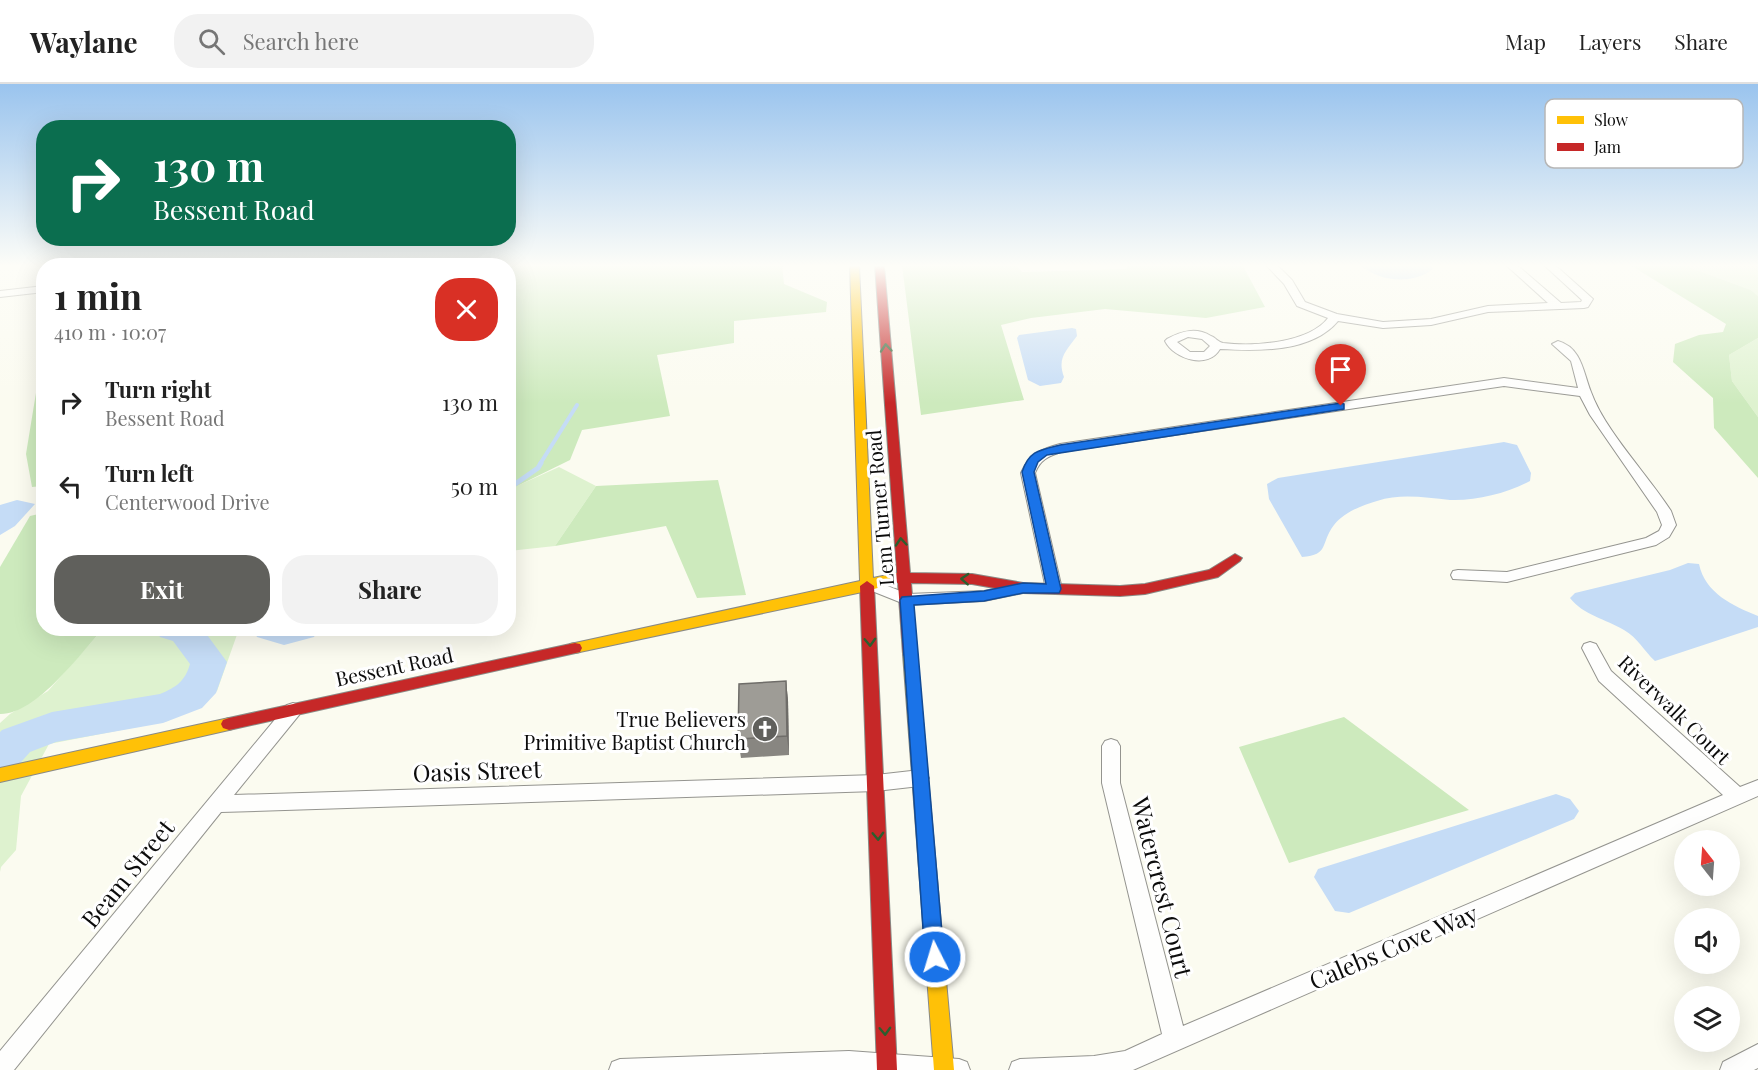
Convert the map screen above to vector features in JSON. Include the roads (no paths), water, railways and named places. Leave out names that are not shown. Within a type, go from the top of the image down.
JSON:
[{"type":"main road","name":"Lem Turner Road","points":[[862,311],[907,600],[920,778],[949,1070]]},
{"type":"main road","name":"Lem Turner Road","points":[[876,311],[867,583],[886,1067]]},
{"type":"main road","name":"Bessent Road","points":[[0,775],[867,583],[904,577],[972,579],[1023,588],[1120,591],[1145,589],[1213,574],[1235,558]]},
{"type":"street","points":[[1319,311],[1335,317],[1383,325],[1431,322],[1479,311]]},
{"type":"street","points":[[1216,346],[1266,345],[1299,340],[1323,331],[1335,317]]},
{"type":"street","points":[[1458,575],[1507,577],[1651,542],[1664,534],[1669,525],[1664,511],[1596,416],[1585,393],[1576,360],[1558,344]]},
{"type":"street","points":[[1054,589],[1028,472],[1032,460],[1042,453],[1504,382],[1585,393]]},
{"type":"street","name":"Bessent Road","points":[[867,583],[907,600],[984,596],[1023,588]]},
{"type":"street","name":"Riverwalk Court","points":[[1590,648],[1605,676],[1738,797]]},
{"type":"street","name":"Beam Street","points":[[0,1069],[293,710]]},
{"type":"street","name":"Watercrest Court","points":[[1111,746],[1111,783],[1174,1041]]},
{"type":"street","name":"Oasis Street","points":[[216,804],[876,783],[920,778]]},
{"type":"street","name":"Calebs Cove Way","points":[[1020,1070],[1094,1067],[1125,1062],[1758,788]]},
{"type":"street","points":[[1731,1070],[1758,1055]]},
{"type":"street","points":[[620,1070],[849,1062],[886,1067],[949,1070]]},
{"type":"water","points":[[1076,329],[1077,336],[1062,360],[1064,377],[1061,383],[1040,386],[1028,380],[1017,338],[1019,335]]},
{"type":"water","points":[[1504,442],[1517,445],[1531,473],[1530,481],[1502,493],[1481,498],[1450,500],[1405,497],[1386,499],[1366,505],[1338,520],[1321,551],[1311,556],[1302,557],[1269,499],[1267,484],[1278,478]]},
{"type":"water","points":[[17,500],[35,504],[15,526],[0,535],[0,505]]},
{"type":"water","points":[[1688,563],[1699,564],[1707,583],[1721,597],[1758,616],[1758,627],[1655,661],[1629,633],[1581,609],[1570,598],[1575,593],[1670,570]]},
{"type":"water","points":[[1556,794],[1570,799],[1579,811],[1574,819],[1349,913],[1335,911],[1314,877],[1318,869]]},
{"type":"waterway","points":[[540,464],[577,405]]},
{"type":"waterway","points":[[516,483],[538,468],[541,463]]},
{"type":"waterway","points":[[0,758],[16,741],[52,727],[163,708],[189,698],[203,683],[209,662],[189,636]]},
{"type":"place","name":"True Believers Primitive Baptist Church","points":[[765,729]]}]
